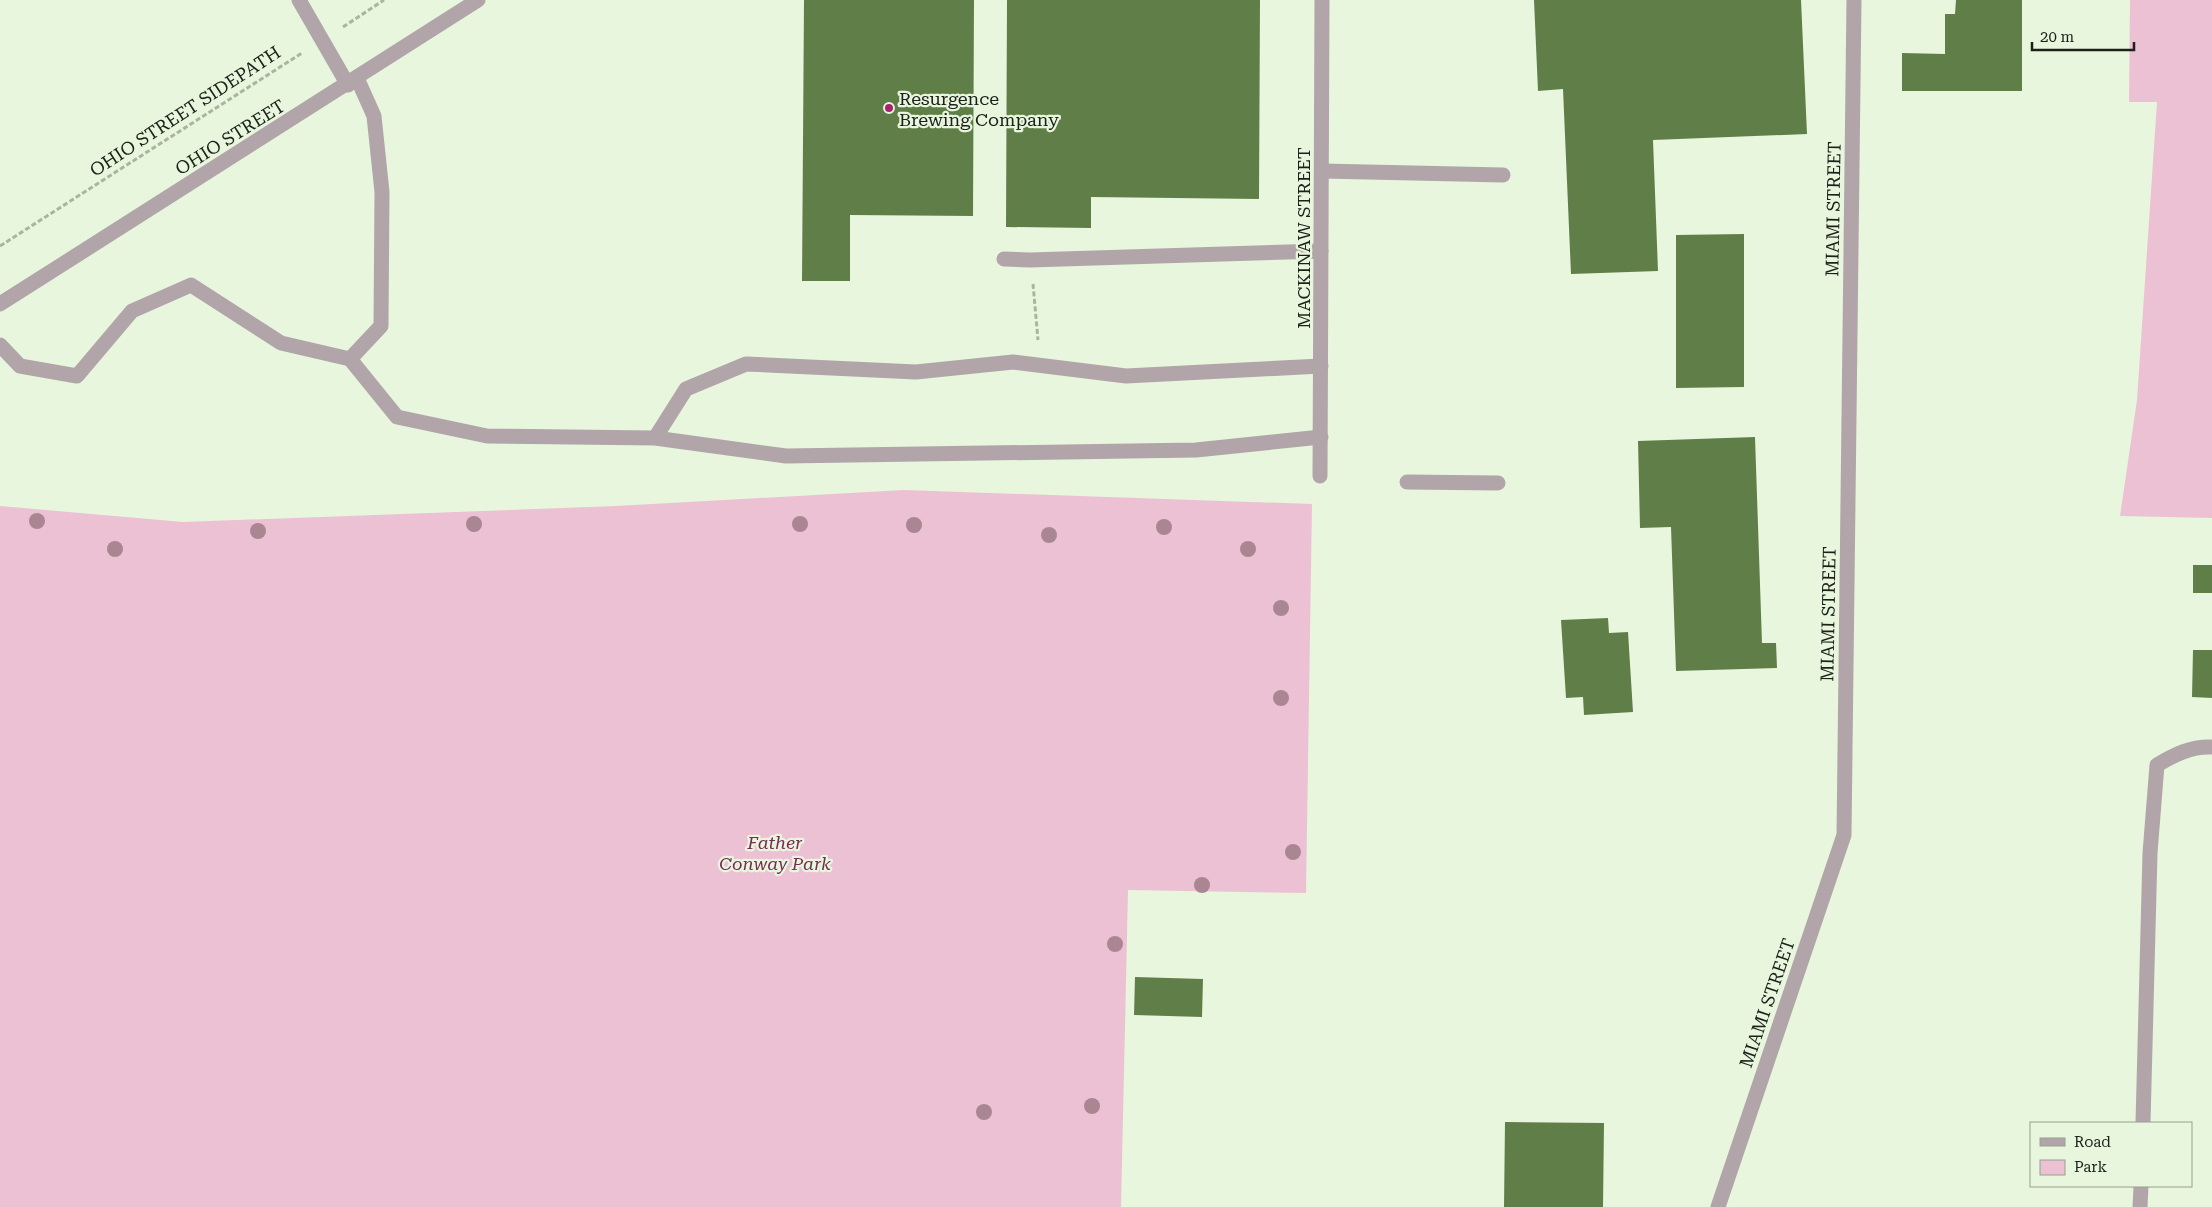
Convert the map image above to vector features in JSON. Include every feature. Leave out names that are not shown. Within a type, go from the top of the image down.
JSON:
[{"type":"street","points":[[299,0],[322,40],[352,81],[374,116],[382,192],[381,326],[350,359]]},
{"type":"street","name":"OHIO STREET","points":[[0,304],[478,0]]},
{"type":"street","name":"MACKINAW STREET","points":[[1320,476],[1322,0]]},
{"type":"street","name":"MIAMI STREET","points":[[1718,1207],[1844,835],[1854,0]]},
{"type":"street","points":[[1322,172],[1503,175]]},
{"type":"street","points":[[1004,259],[1030,260],[1321,251]]},
{"type":"street","points":[[0,345],[20,366],[77,376],[132,311],[191,285],[281,343],[350,359],[397,417],[487,436],[654,438],[786,456],[1196,450],[1321,436]]},
{"type":"street","points":[[654,438],[686,389],[746,364],[916,372],[1013,362],[1126,376],[1321,366]]},
{"type":"street","points":[[1408,482],[1498,483]]},
{"type":"street","points":[[2142,1122],[2150,853],[2156,765],[2172,756],[2199,746],[2212,747]]},
{"type":"street","points":[[2140,1207],[2141,1187]]},
{"type":"path","name":"OHIO STREET SIDEPATH","points":[[0,246],[384,0]]},
{"type":"path","points":[[1030,260],[1038,341]]},
{"type":"green space","points":[[2130,0],[2212,0],[2212,518],[2120,516],[2137,400],[2157,102],[2129,102]]},
{"type":"green space","name":"Father Conway Park","points":[[904,490],[1312,504],[1306,893],[1128,890],[1121,1207],[0,1207],[0,506],[183,522],[616,506]]},
{"type":"building","name":"Resurgence Brewing Company","points":[[804,0],[974,0],[973,216],[850,215],[850,281],[802,281]]},
{"type":"building","points":[[1007,0],[1260,0],[1259,199],[1091,197],[1091,228],[1006,227]]},
{"type":"building","points":[[1534,0],[1801,0],[1807,134],[1653,140],[1658,271],[1571,274],[1563,89],[1538,91]]},
{"type":"building","points":[[1956,0],[2022,0],[2022,91],[1902,91],[1902,53],[1945,54],[1945,14],[1955,14]]},
{"type":"building","points":[[1744,234],[1744,387],[1676,388],[1676,235]]},
{"type":"building","points":[[1755,437],[1762,643],[1776,643],[1777,668],[1676,671],[1671,527],[1640,528],[1638,441]]},
{"type":"building","points":[[2193,565],[2212,565],[2212,593],[2193,593]]},
{"type":"building","points":[[1608,618],[1609,633],[1628,632],[1633,712],[1584,715],[1583,697],[1566,698],[1561,620]]},
{"type":"building","points":[[2193,650],[2212,650],[2212,698],[2192,697]]},
{"type":"building","points":[[1135,977],[1203,979],[1202,1017],[1134,1015]]},
{"type":"building","points":[[1505,1122],[1604,1123],[1603,1207],[1504,1207]]},
{"type":"place","name":"Resurgence Brewing Company","points":[[889,108]]}]
